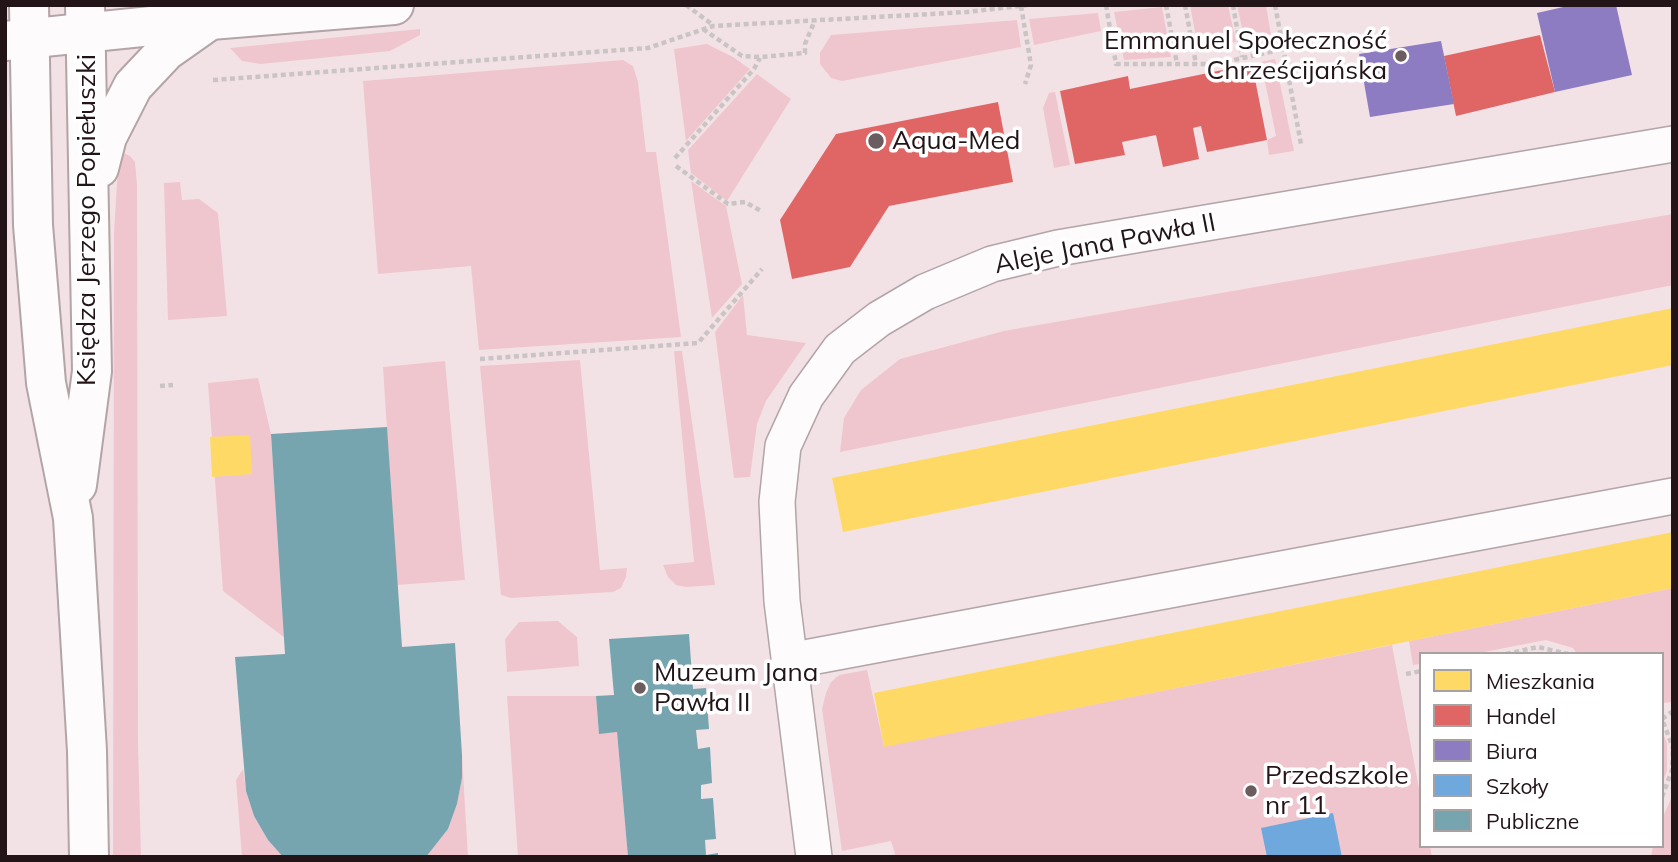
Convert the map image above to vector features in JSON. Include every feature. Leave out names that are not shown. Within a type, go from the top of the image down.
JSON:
[{"type":"street","points":[[22,28],[85,19],[210,20],[394,5]]},
{"type":"street","name":"Księdza Jerzego Popiełuszki","points":[[72,518],[92,371],[85,19]]},
{"type":"street","points":[[90,200],[107,137],[132,86],[166,51],[210,20]]},
{"type":"street","name":"Księdza Jerzego Popiełuszki","points":[[22,28],[33,225],[46,383],[72,518],[87,751],[89,857]]},
{"type":"street","points":[[5,135],[33,225]]},
{"type":"street","name":"Aleje Jana Pawła II","points":[[814,857],[782,601],[777,502],[783,446],[806,396],[840,349],[879,319],[925,292],[992,264],[1058,248],[1673,144]]},
{"type":"street","points":[[789,661],[1673,496]]},
{"type":"path","points":[[686,5],[713,26]]},
{"type":"path","points":[[212,80],[648,48],[662,46],[713,26],[967,12],[1028,5]]},
{"type":"path","points":[[1105,5],[1116,64],[1215,64],[1284,49]]},
{"type":"path","points":[[1166,5],[1177,64]]},
{"type":"path","points":[[1185,5],[1196,64]]},
{"type":"path","points":[[1233,5],[1242,57]]},
{"type":"path","points":[[1275,5],[1301,145]]},
{"type":"path","points":[[1021,6],[1031,65],[1025,84]]},
{"type":"path","points":[[703,29],[742,56],[761,57],[805,53],[805,44],[815,20]]},
{"type":"path","points":[[675,158],[754,69],[761,57]]},
{"type":"path","points":[[676,166],[729,204],[746,202],[761,211]]},
{"type":"path","points":[[480,359],[698,343],[762,269]]},
{"type":"path","points":[[160,386],[173,385]]},
{"type":"path","points":[[1515,652],[1538,647],[1559,652]]},
{"type":"path","points":[[1406,674],[1419,671]]},
{"type":"path","points":[[1664,724],[1673,749],[1672,770],[1664,792]]},
{"type":"shaded area","points":[[1190,5],[1228,5],[1236,42],[1198,48]]},
{"type":"shaded area","points":[[1237,5],[1266,5],[1273,47],[1260,49],[1257,35],[1244,37]]},
{"type":"shaded area","points":[[1162,7],[1171,57],[1124,60],[1114,12]]},
{"type":"shaded area","points":[[1098,13],[1101,31],[1034,45],[1029,19]]},
{"type":"shaded area","points":[[1017,20],[1021,47],[842,81],[831,78],[820,64],[820,53],[831,35]]},
{"type":"shaded area","points":[[420,29],[420,35],[390,51],[261,64],[242,61],[230,48]]},
{"type":"shaded area","points":[[707,44],[750,69],[686,141],[674,49]]},
{"type":"shaded area","points":[[1275,59],[1294,151],[1269,155],[1267,140],[1276,136],[1261,62]]},
{"type":"shaded area","points":[[623,60],[633,66],[638,82],[646,152],[656,152],[681,337],[479,350],[471,266],[378,274],[363,81]]},
{"type":"shaded area","points":[[757,74],[791,99],[727,201],[691,173],[688,150]]},
{"type":"shaded area","points":[[1055,92],[1070,165],[1054,168],[1043,108],[1049,93]]},
{"type":"shaded area","points":[[119,151],[130,156],[135,162],[137,185],[138,743],[141,857],[113,857],[114,232]]},
{"type":"shaded area","points":[[691,181],[726,206],[742,284],[712,318]]},
{"type":"shaded area","points":[[180,182],[182,200],[199,199],[218,213],[227,316],[168,320],[164,183]]},
{"type":"shaded area","points":[[1673,214],[1673,285],[840,452],[844,418],[861,390],[900,359],[1004,331]]},
{"type":"shaded area","points":[[743,295],[747,335],[806,343],[766,401],[757,424],[750,477],[734,478],[715,332]]},
{"type":"shaded area","points":[[674,351],[682,351],[715,585],[676,585],[668,577],[663,565],[694,562]]},
{"type":"shaded area","points":[[580,360],[600,570],[627,568],[626,577],[621,588],[613,592],[511,598],[501,595],[480,366]]},
{"type":"shaded area","points":[[445,361],[465,580],[397,585],[383,367]]},
{"type":"shaded area","points":[[258,378],[271,434],[285,638],[223,591],[208,383]]},
{"type":"shaded area","points":[[1673,588],[1673,702],[1664,703],[1664,652],[1576,652],[1573,648],[1546,640],[1484,652],[1419,652],[1419,664],[1413,665],[1409,641]]},
{"type":"shaded area","points":[[558,621],[577,637],[579,666],[507,672],[505,639],[519,622]]},
{"type":"shaded area","points":[[1392,645],[1419,788],[1419,848],[1430,848],[1432,857],[896,857],[891,841],[842,851],[822,709],[831,682],[839,675],[867,670],[884,746]]},
{"type":"shaded area","points":[[507,696],[596,696],[599,733],[617,732],[628,857],[518,857]]},
{"type":"shaded area","points":[[1664,736],[1667,743],[1667,771],[1664,779]]},
{"type":"shaded area","points":[[462,755],[468,857],[426,857],[448,829],[457,804],[462,778]]},
{"type":"shaded area","points":[[243,769],[254,816],[268,840],[283,857],[242,857],[236,780]]},
{"type":"shaded area","points":[[1673,794],[1673,857],[1651,857],[1653,848],[1664,848],[1664,814]]},
{"type":"building: Mieszkania","points":[[1673,308],[1673,365],[843,532],[832,478]]},
{"type":"building: Mieszkania","points":[[250,435],[252,474],[212,477],[210,437]]},
{"type":"building: Mieszkania","points":[[1673,532],[1673,588],[884,747],[874,693]]},
{"type":"building: Handel","points":[[1540,35],[1555,92],[1456,116],[1444,56]]},
{"type":"building: Handel","points":[[1252,64],[1267,140],[1207,152],[1201,126],[1193,128],[1199,159],[1163,167],[1156,135],[1122,142],[1125,155],[1075,164],[1060,91],[1128,76],[1130,89]]},
{"type":"building: Handel","points":[[998,102],[1013,182],[889,206],[850,267],[792,279],[780,220],[836,134]]},
{"type":"building: Biura","points":[[1572,5],[1616,5],[1632,75],[1555,92],[1537,13]]},
{"type":"building: Biura","points":[[1441,41],[1454,104],[1370,117],[1359,54]]},
{"type":"building: Szkoły","points":[[1333,813],[1342,857],[1267,857],[1261,828]]},
{"type":"building: Publiczne","points":[[387,427],[402,647],[455,643],[462,755],[462,778],[457,804],[448,829],[426,857],[283,857],[268,840],[254,816],[246,791],[235,657],[285,654],[271,434]]},
{"type":"building: Publiczne","points":[[689,634],[693,689],[706,688],[709,729],[696,730],[698,749],[710,747],[712,783],[701,785],[701,799],[713,798],[716,839],[705,840],[706,855],[718,853],[718,857],[628,857],[617,732],[599,734],[596,696],[614,695],[609,639]]},
{"type":"place","name":"Emmanuel Społeczność Chrześcijańska","points":[[1401,56]]},
{"type":"place","name":"Aqua-Med","points":[[876,141]]},
{"type":"place","name":"Muzeum Jana Pawła II","points":[[640,688]]},
{"type":"place","name":"Przedszkole nr 11","points":[[1251,791]]}]
